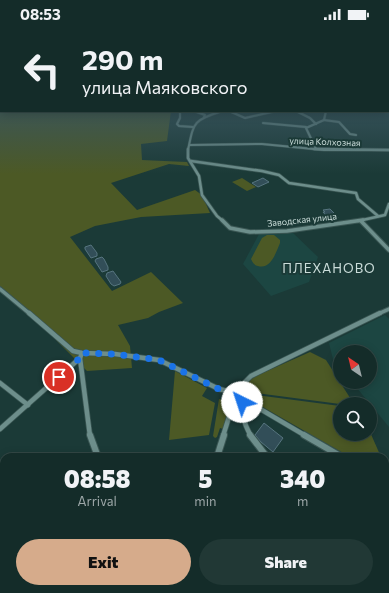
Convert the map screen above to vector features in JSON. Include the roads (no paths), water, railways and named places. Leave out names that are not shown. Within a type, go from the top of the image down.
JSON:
[{"type":"street","points":[[178,121],[177,124],[179,126],[193,127]]},
{"type":"street","points":[[199,121],[191,131],[190,145],[187,153],[188,158],[191,161],[258,170],[280,175],[289,183],[356,193],[358,199],[378,216]]},
{"type":"street","points":[[263,123],[306,127],[321,121]]},
{"type":"street","points":[[334,121],[338,122],[351,134],[356,134]]},
{"type":"street","points":[[306,127],[316,149]]},
{"type":"street","name":"улица Колхозная","points":[[190,145],[262,144],[316,149],[389,150]]},
{"type":"street","name":"Заводская улица","points":[[191,161],[199,176],[202,195],[217,216],[232,228],[250,232],[286,231],[360,221],[385,215],[389,204]]},
{"type":"street","points":[[360,221],[389,250]]},
{"type":"street","points":[[0,289],[42,324],[67,348],[81,356],[115,354],[159,360],[219,389],[244,395],[250,403],[335,453]]},
{"type":"street","points":[[264,453],[243,423],[243,385],[249,377],[389,309]]},
{"type":"street","points":[[0,429],[81,356]]},
{"type":"street","points":[[81,356],[90,436],[96,453]]},
{"type":"street","points":[[0,383],[28,405]]},
{"type":"street","points":[[218,453],[229,417],[242,402]]},
{"type":"district","name":"ПЛЕХАНОВО","points":[[329,268]]}]
